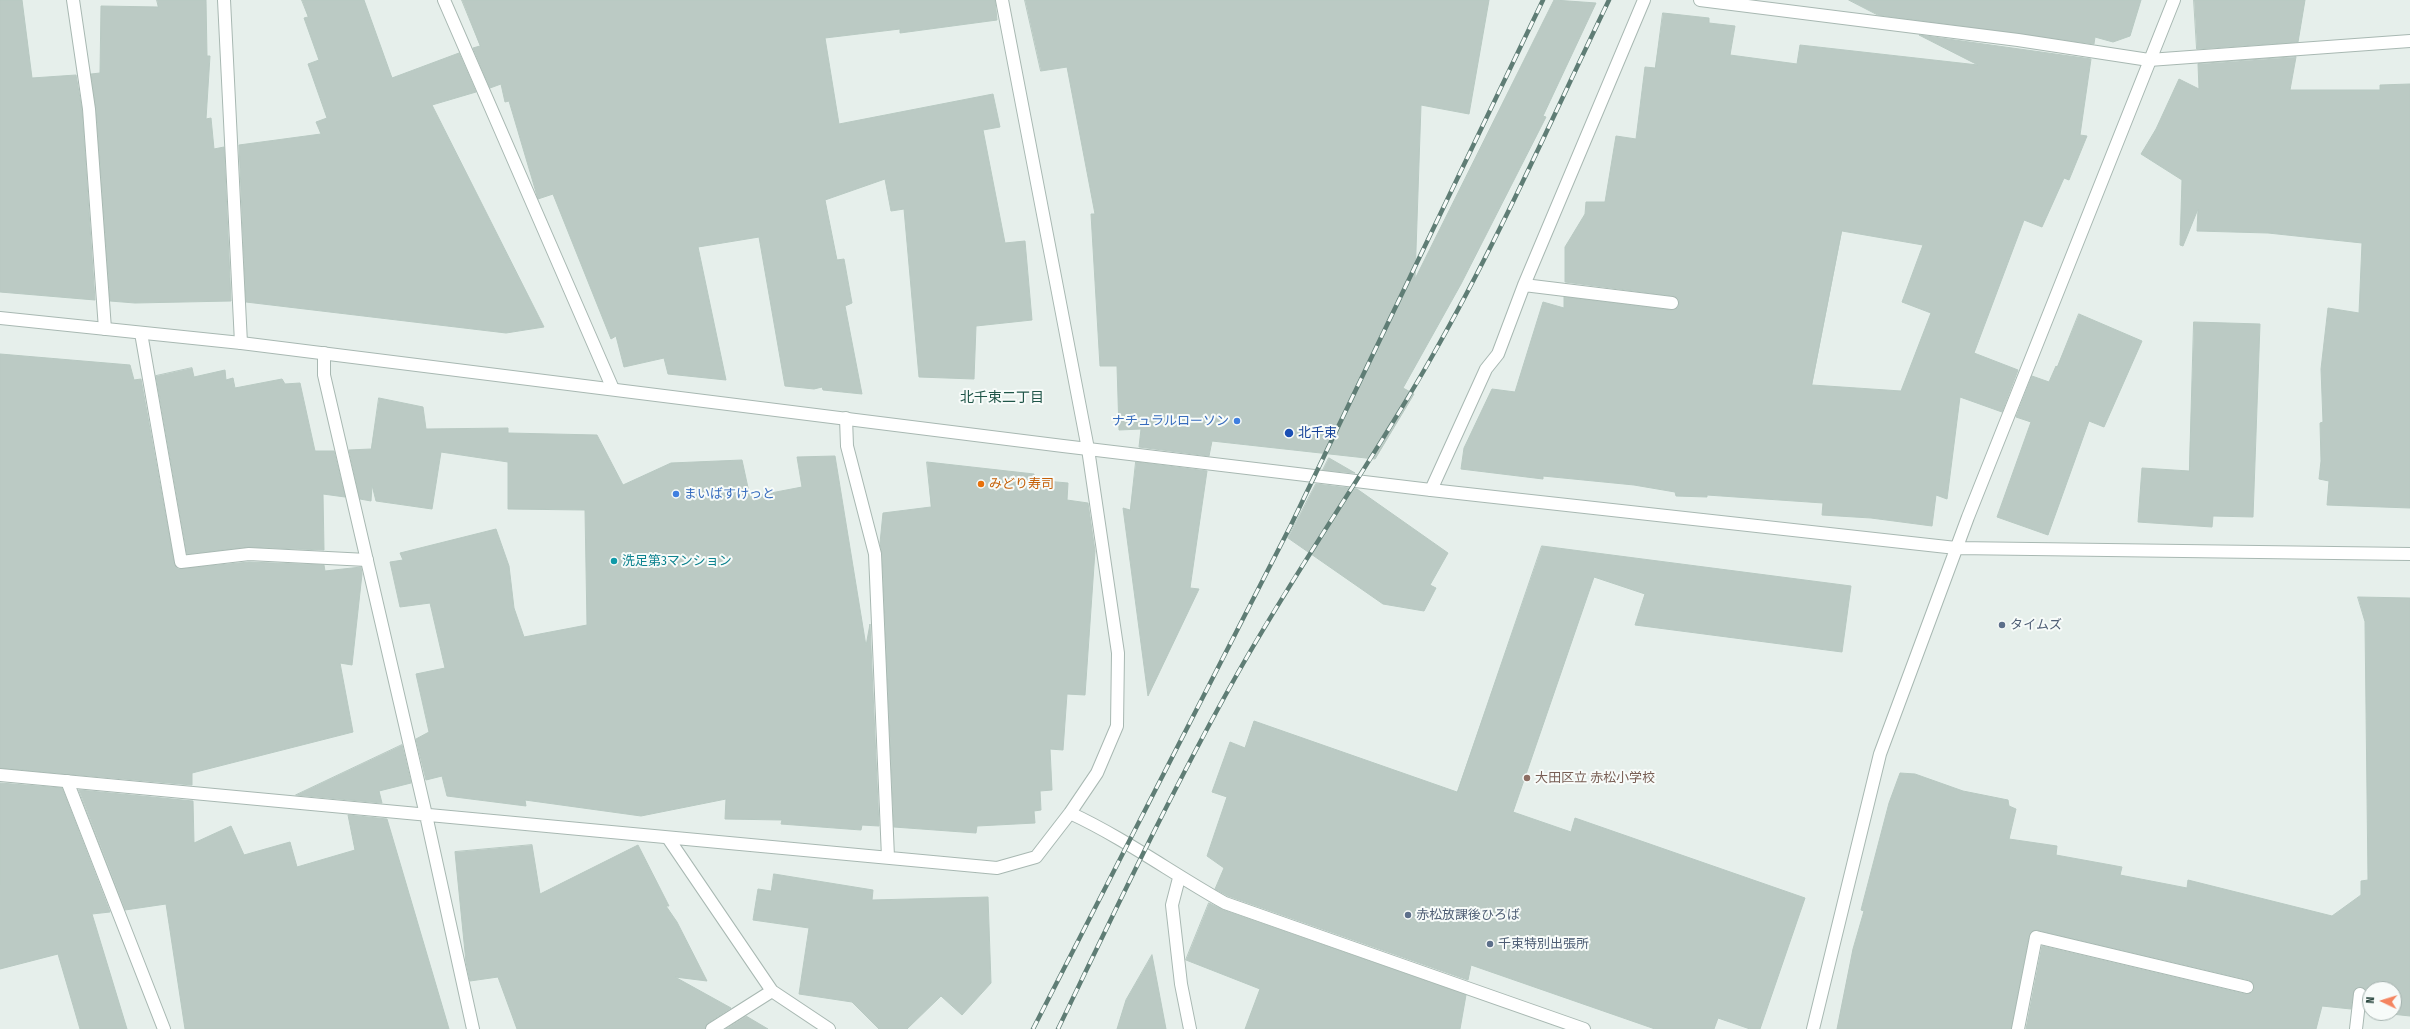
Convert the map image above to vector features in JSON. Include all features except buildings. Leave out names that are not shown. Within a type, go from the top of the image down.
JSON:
[{"type":"street","points":[[73,0],[89,109],[105,329]]},
{"type":"street","points":[[224,0],[241,343]]},
{"type":"street","points":[[444,0],[613,389]]},
{"type":"street","points":[[0,775],[997,868],[1036,857],[1070,813],[1097,773],[1117,726],[1118,653],[1088,449],[1002,0]]},
{"type":"street","points":[[1431,490],[1486,369],[1498,354],[1524,285],[1644,0]]},
{"type":"street","points":[[1700,0],[2018,40],[2149,60],[2410,41]]},
{"type":"street","points":[[1813,1029],[1880,754],[1956,548],[2174,0]]},
{"type":"street","points":[[1524,285],[1672,303]]},
{"type":"street","points":[[0,318],[241,343],[1088,449],[1431,490],[1956,548],[2410,554]]},
{"type":"street","points":[[141,332],[181,562],[249,554],[367,560]]},
{"type":"street","points":[[324,353],[324,375],[426,815],[472,1029]]},
{"type":"street","points":[[846,418],[847,446],[875,554],[888,857]]},
{"type":"street","points":[[67,781],[164,1029]]},
{"type":"street","points":[[1070,813],[1102,828],[1179,878],[1225,903],[1584,1029]]},
{"type":"street","points":[[668,838],[772,991],[829,1029]]},
{"type":"street","points":[[1179,878],[1172,905],[1181,984],[1190,1029]]},
{"type":"street","points":[[2018,1029],[2036,937],[2247,987]]},
{"type":"street","points":[[712,1029],[772,991]]},
{"type":"street","points":[[2356,1029],[2360,994]]},
{"type":"railway","points":[[1033,1029],[1291,525],[1543,0]]},
{"type":"railway","points":[[1058,1029],[1122,896],[1211,721],[1259,637],[1410,394],[1458,310],[1503,222],[1609,0]]},
{"type":"place","name":"ナチュラルローソン","points":[[1237,421]]},
{"type":"place","name":"北千束","points":[[1289,433]]},
{"type":"place","name":"みどり寿司","points":[[981,484]]},
{"type":"place","name":"まいばすけっと","points":[[676,494]]},
{"type":"place","name":"洗足第3マンション","points":[[614,561]]},
{"type":"place","name":"タイムズ","points":[[2002,625]]},
{"type":"place","name":"大田区立 赤松小学校","points":[[1527,778]]},
{"type":"place","name":"赤松放課後ひろば","points":[[1408,915]]},
{"type":"place","name":"千束特別出張所","points":[[1490,944]]},
{"type":"district","name":"北千束二丁目","points":[[1002,398]]}]
